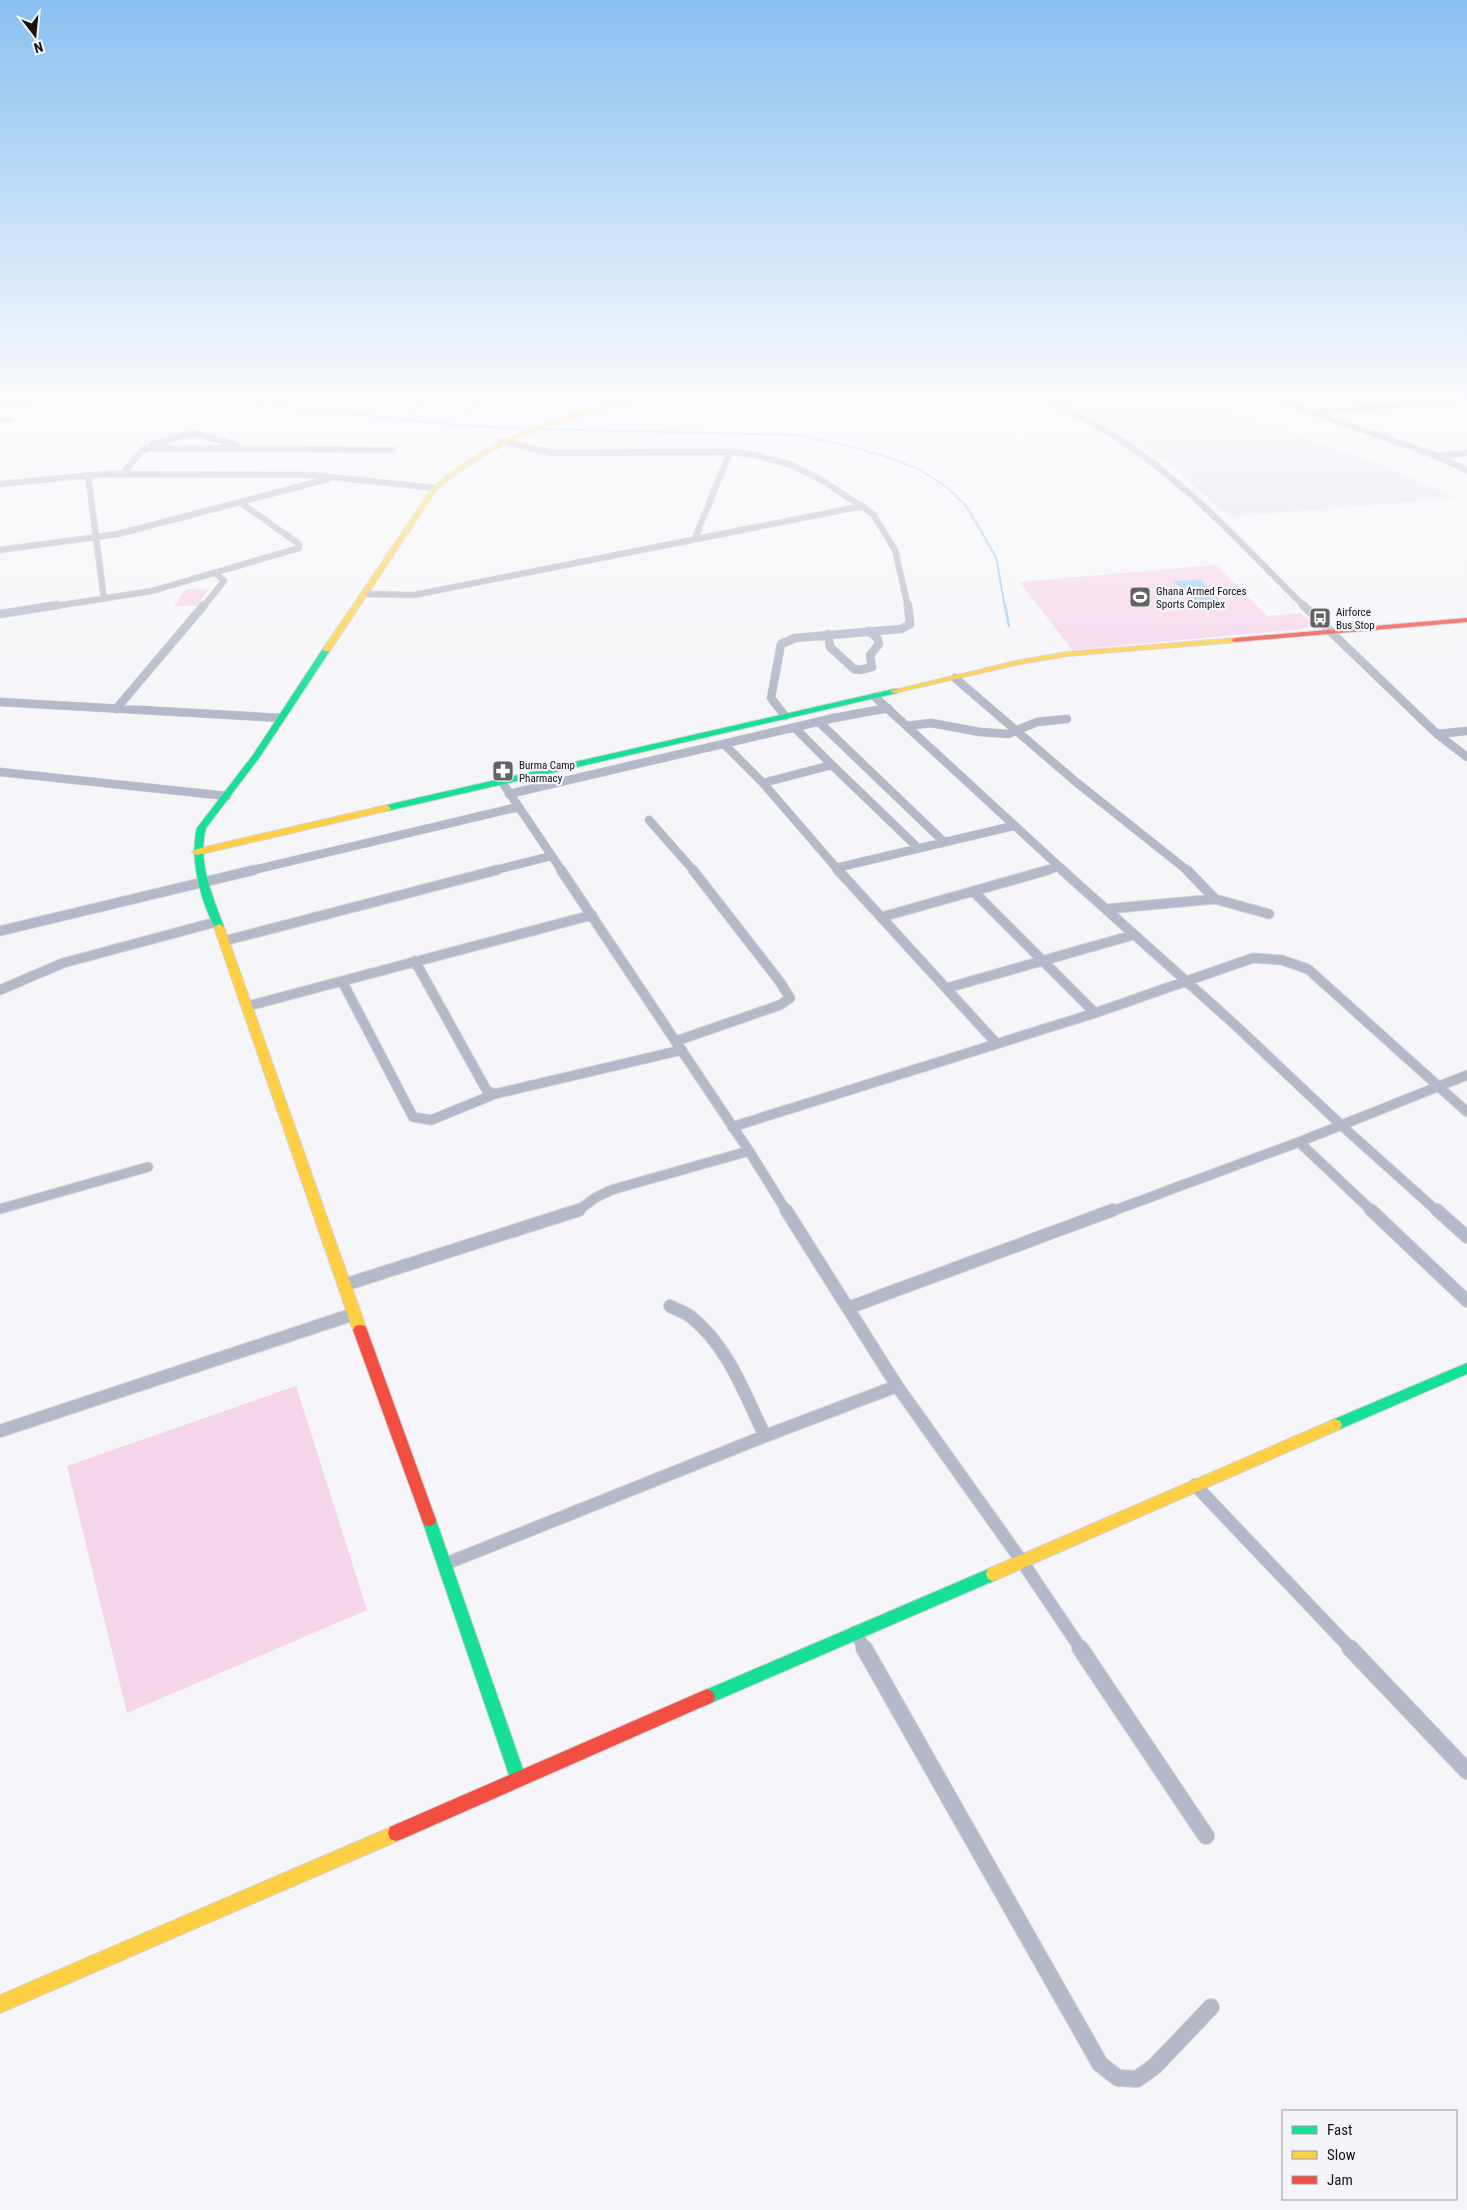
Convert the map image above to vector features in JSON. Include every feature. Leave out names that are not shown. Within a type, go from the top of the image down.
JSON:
[{"type":"street","points":[[91,503],[104,598]]},
{"type":"street","points":[[0,550],[95,538],[236,503]]},
{"type":"street","points":[[0,614],[152,591],[294,551],[300,546],[243,503]]},
{"type":"street","points":[[425,503],[281,718],[227,796],[202,828],[196,840],[203,882],[216,922],[248,1006],[344,1286],[445,1564],[518,1778]]},
{"type":"street","points":[[695,538],[709,503]]},
{"type":"street","points":[[785,716],[771,698],[780,644],[795,638],[906,627],[910,624],[911,620],[895,550],[873,514],[858,503]]},
{"type":"street","points":[[1201,503],[1437,734],[1467,757]]},
{"type":"street","points":[[364,594],[396,596],[414,594],[863,506]]},
{"type":"street","points":[[116,709],[224,582],[222,577],[217,574]]},
{"type":"street","points":[[197,852],[1020,662],[1067,654],[1467,620]]},
{"type":"street","points":[[828,634],[833,650],[854,669],[860,670],[872,667],[870,655],[879,644],[877,638],[869,631]]},
{"type":"street","points":[[955,678],[1016,731],[1194,876],[1215,899]]},
{"type":"street","points":[[875,697],[997,808],[1013,826],[1241,1030],[1341,1125],[1467,1237]]},
{"type":"street","points":[[0,702],[281,718]]},
{"type":"street","points":[[509,794],[819,722],[888,708]]},
{"type":"street","points":[[907,726],[925,722],[1008,734],[1037,722],[1067,719]]},
{"type":"street","points":[[819,722],[943,841]]},
{"type":"street","points":[[796,728],[917,847]]},
{"type":"street","points":[[1437,734],[1467,731]]},
{"type":"street","points":[[724,744],[764,783],[836,868],[997,1044]]},
{"type":"street","points":[[764,783],[832,765]]},
{"type":"street","points":[[0,772],[227,796]]},
{"type":"street","points":[[502,782],[749,1151],[897,1386],[1021,1560],[1206,1836]]},
{"type":"street","points":[[0,931],[518,807]]},
{"type":"street","points":[[342,981],[413,1117],[431,1120],[495,1094],[679,1046],[788,1001],[790,998],[789,994],[769,967],[667,837],[649,820]]},
{"type":"street","points":[[836,868],[917,847],[1013,826]]},
{"type":"street","points":[[224,941],[551,856]]},
{"type":"street","points":[[882,917],[1059,867]]},
{"type":"street","points":[[974,892],[1095,1013]]},
{"type":"street","points":[[1106,909],[1178,900],[1215,899],[1269,914]]},
{"type":"street","points":[[248,1006],[592,915]]},
{"type":"street","points":[[0,990],[63,963],[216,922]]},
{"type":"street","points":[[947,988],[1133,935]]},
{"type":"street","points":[[732,1127],[1095,1013],[1253,958],[1274,958],[1295,963],[1308,969],[1467,1112]]},
{"type":"street","points":[[415,962],[487,1091],[495,1094]]},
{"type":"street","points":[[848,1308],[1299,1142],[1467,1075]]},
{"type":"street","points":[[1299,1142],[1467,1301]]},
{"type":"street","points":[[344,1286],[578,1211],[595,1198],[611,1190],[749,1151]]},
{"type":"street","points":[[0,1210],[148,1167]]},
{"type":"street","points":[[670,1306],[692,1318],[705,1330],[730,1365],[765,1436]]},
{"type":"street","points":[[0,1431],[354,1314]]},
{"type":"street","points":[[0,2004],[1467,1368]]},
{"type":"street","points":[[445,1564],[765,1436],[897,1386]]},
{"type":"street","points":[[1195,1485],[1467,1771]]},
{"type":"street","points":[[855,1632],[1100,2064],[1118,2078],[1137,2079],[1155,2066],[1211,2007]]},
{"type":"shaded area","points":[[1214,503],[1394,503],[1229,517]]},
{"type":"shaded area","name":"Ghana Armed Forces Sports Complex","points":[[1216,565],[1267,616],[1300,613],[1311,622],[1310,625],[1303,629],[1072,650],[1020,582]]},
{"type":"shaded area","points":[[186,589],[208,590],[197,606],[174,606]]},
{"type":"shaded area","points":[[296,1386],[367,1610],[127,1713],[67,1466]]},
{"type":"water","points":[[1201,580],[1226,608],[1198,610],[1174,581]]},
{"type":"waterway","points":[[963,503],[996,557],[1005,607]]},
{"type":"waterway","points":[[1005,605],[1009,626]]},
{"type":"traffic: fast","points":[[219,927],[199,864],[199,839],[202,828],[256,756],[327,649]]},
{"type":"traffic: fast","points":[[387,808],[894,691]]},
{"type":"traffic: fast","points":[[1335,1425],[1467,1368]]},
{"type":"traffic: fast","points":[[429,1520],[518,1778]]},
{"type":"traffic: fast","points":[[707,1697],[993,1574]]},
{"type":"traffic: slow","points":[[327,649],[425,503]]},
{"type":"traffic: slow","points":[[894,691],[1020,662],[1067,654],[1235,640]]},
{"type":"traffic: slow","points":[[197,852],[387,808]]},
{"type":"traffic: slow","points":[[219,927],[360,1330]]},
{"type":"traffic: slow","points":[[993,1574],[1335,1425]]},
{"type":"traffic: slow","points":[[0,2004],[396,1833]]},
{"type":"traffic: jam","points":[[1235,640],[1467,620]]},
{"type":"traffic: jam","points":[[360,1330],[429,1520]]},
{"type":"traffic: jam","points":[[396,1833],[707,1697]]},
{"type":"place","name":"Ghana Armed Forces Sports Complex","points":[[1140,597]]},
{"type":"place","name":"Airforce Bus Stop","points":[[1320,618]]},
{"type":"place","name":"Burma Camp Pharmacy","points":[[503,771]]}]
